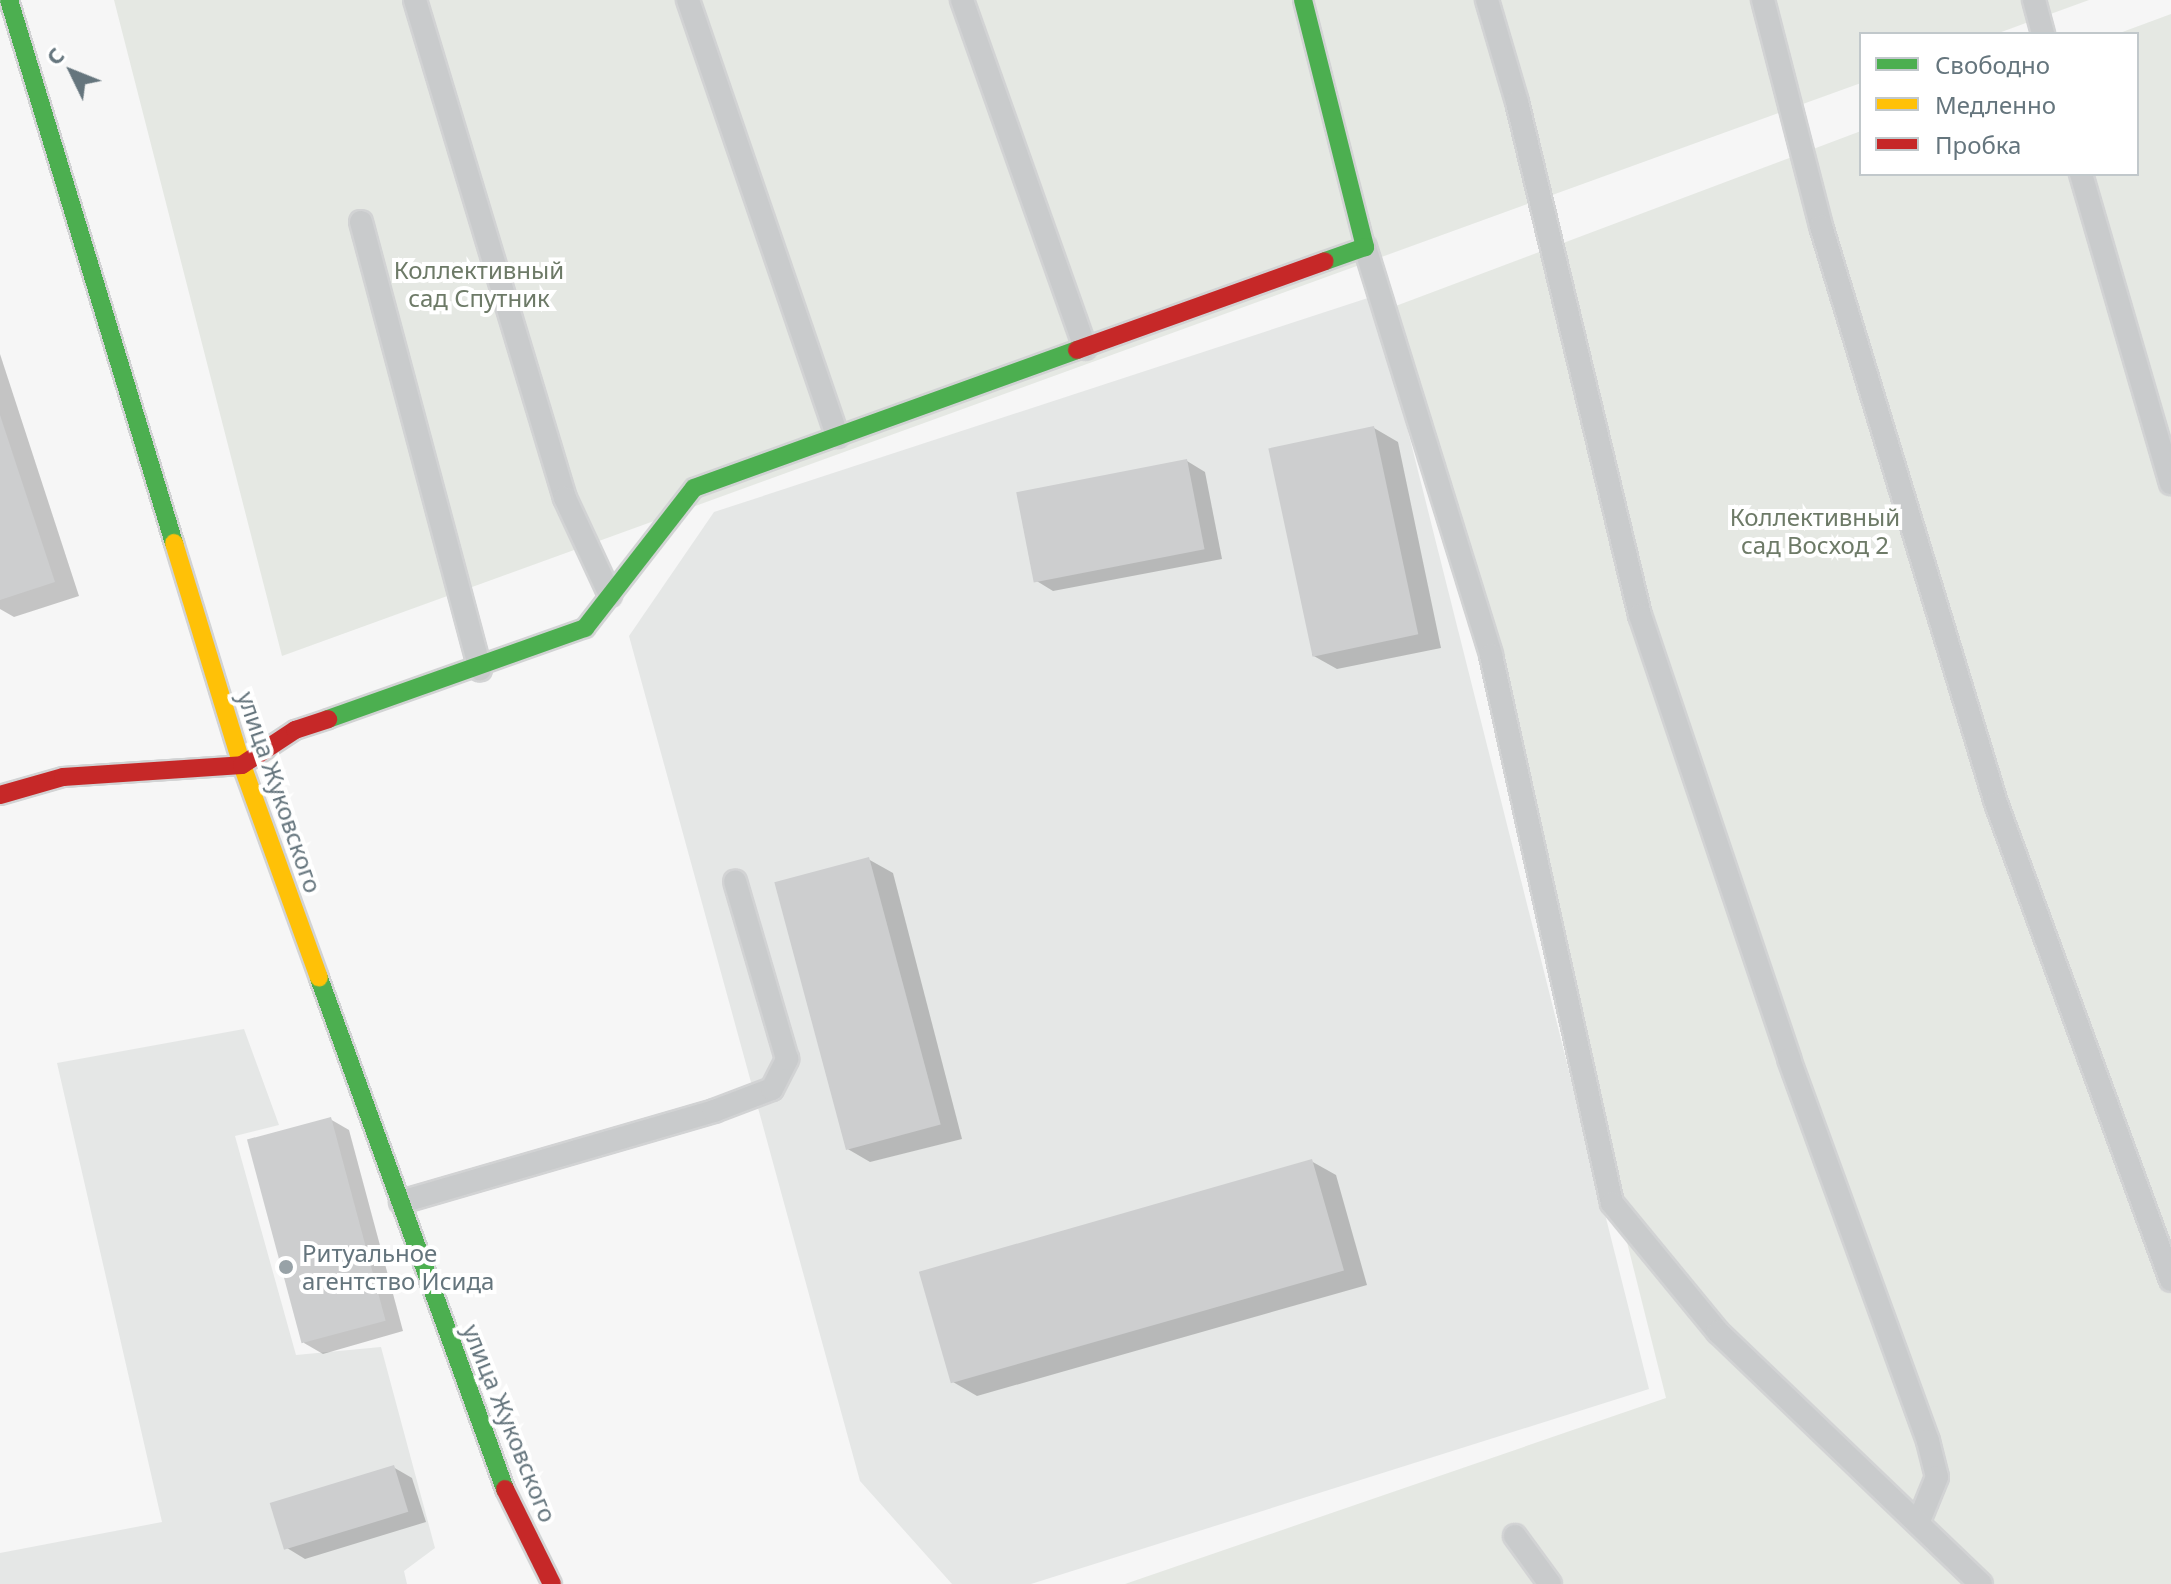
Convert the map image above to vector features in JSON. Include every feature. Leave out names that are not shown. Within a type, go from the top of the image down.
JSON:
[{"type":"street","name":"улица Жуковского","points":[[9,0],[242,765],[504,1487],[552,1584]]},
{"type":"street","points":[[0,795],[63,777],[242,765],[295,730],[480,669],[585,628],[694,488],[1365,247],[1303,0]]},
{"type":"lane","points":[[415,0],[565,498],[610,595]]},
{"type":"lane","points":[[688,0],[837,436]]},
{"type":"lane","points":[[962,0],[1085,348]]},
{"type":"lane","points":[[1487,0],[1517,102],[1640,615],[1789,1059],[1928,1441],[1937,1477],[1919,1521]]},
{"type":"lane","points":[[1763,0],[1821,226],[1996,803],[2171,1280]]},
{"type":"lane","points":[[2034,0],[2042,32]]},
{"type":"lane","points":[[2082,176],[2171,483]]},
{"type":"lane","points":[[361,222],[480,669]]},
{"type":"lane","points":[[1365,247],[1491,655],[1612,1203],[1718,1332],[1919,1521],[1981,1584]]},
{"type":"lane","points":[[401,1202],[714,1111],[772,1089],[787,1059],[735,881]]},
{"type":"lane","points":[[1515,1536],[1550,1584]]},
{"type":"shaded area","points":[[1374,296],[1649,1389],[1031,1584],[952,1584],[860,1481],[629,636],[714,512]]},
{"type":"shaded area","points":[[244,1029],[279,1125],[235,1136],[296,1355],[381,1347],[435,1548],[404,1571],[407,1584],[0,1584],[0,1553],[162,1522],[57,1063]]},
{"type":"green space","name":"Коллективный сад Спутник","points":[[114,0],[2089,0],[2001,32],[1859,32],[1859,84],[282,656]]},
{"type":"green space","name":"Коллективный сад Восход 2","points":[[2171,14],[2171,1584],[1125,1584],[1666,1398],[1393,307],[1859,132],[1859,176],[2139,176],[2139,32],[2122,32]]},
{"type":"building","points":[[0,415],[55,582],[0,600]]},
{"type":"building","points":[[1374,426],[1418,634],[1313,657],[1268,448]]},
{"type":"building","points":[[1187,459],[1205,549],[1034,583],[1016,492]]},
{"type":"building","points":[[869,857],[941,1125],[846,1150],[774,882]]},
{"type":"building","points":[[331,1117],[386,1321],[302,1343],[247,1140]]},
{"type":"building","points":[[1312,1159],[1344,1271],[951,1383],[919,1272]]},
{"type":"building","points":[[394,1465],[408,1512],[284,1550],[270,1503]]},
{"type":"traffic: fast","points":[[9,0],[174,543]]},
{"type":"traffic: fast","points":[[1303,0],[1365,247],[1325,261]]},
{"type":"traffic: fast","points":[[328,719],[585,628],[694,488],[1077,350]]},
{"type":"traffic: fast","points":[[319,978],[505,1489]]},
{"type":"traffic: slow","points":[[174,543],[242,765],[319,978]]},
{"type":"traffic: jam","points":[[1077,350],[1325,261]]},
{"type":"traffic: jam","points":[[0,795],[63,777],[242,765],[295,730],[328,719]]},
{"type":"traffic: jam","points":[[505,1489],[552,1584]]},
{"type":"place","name":"Ритуальное агентство Исида","points":[[286,1267]]}]
